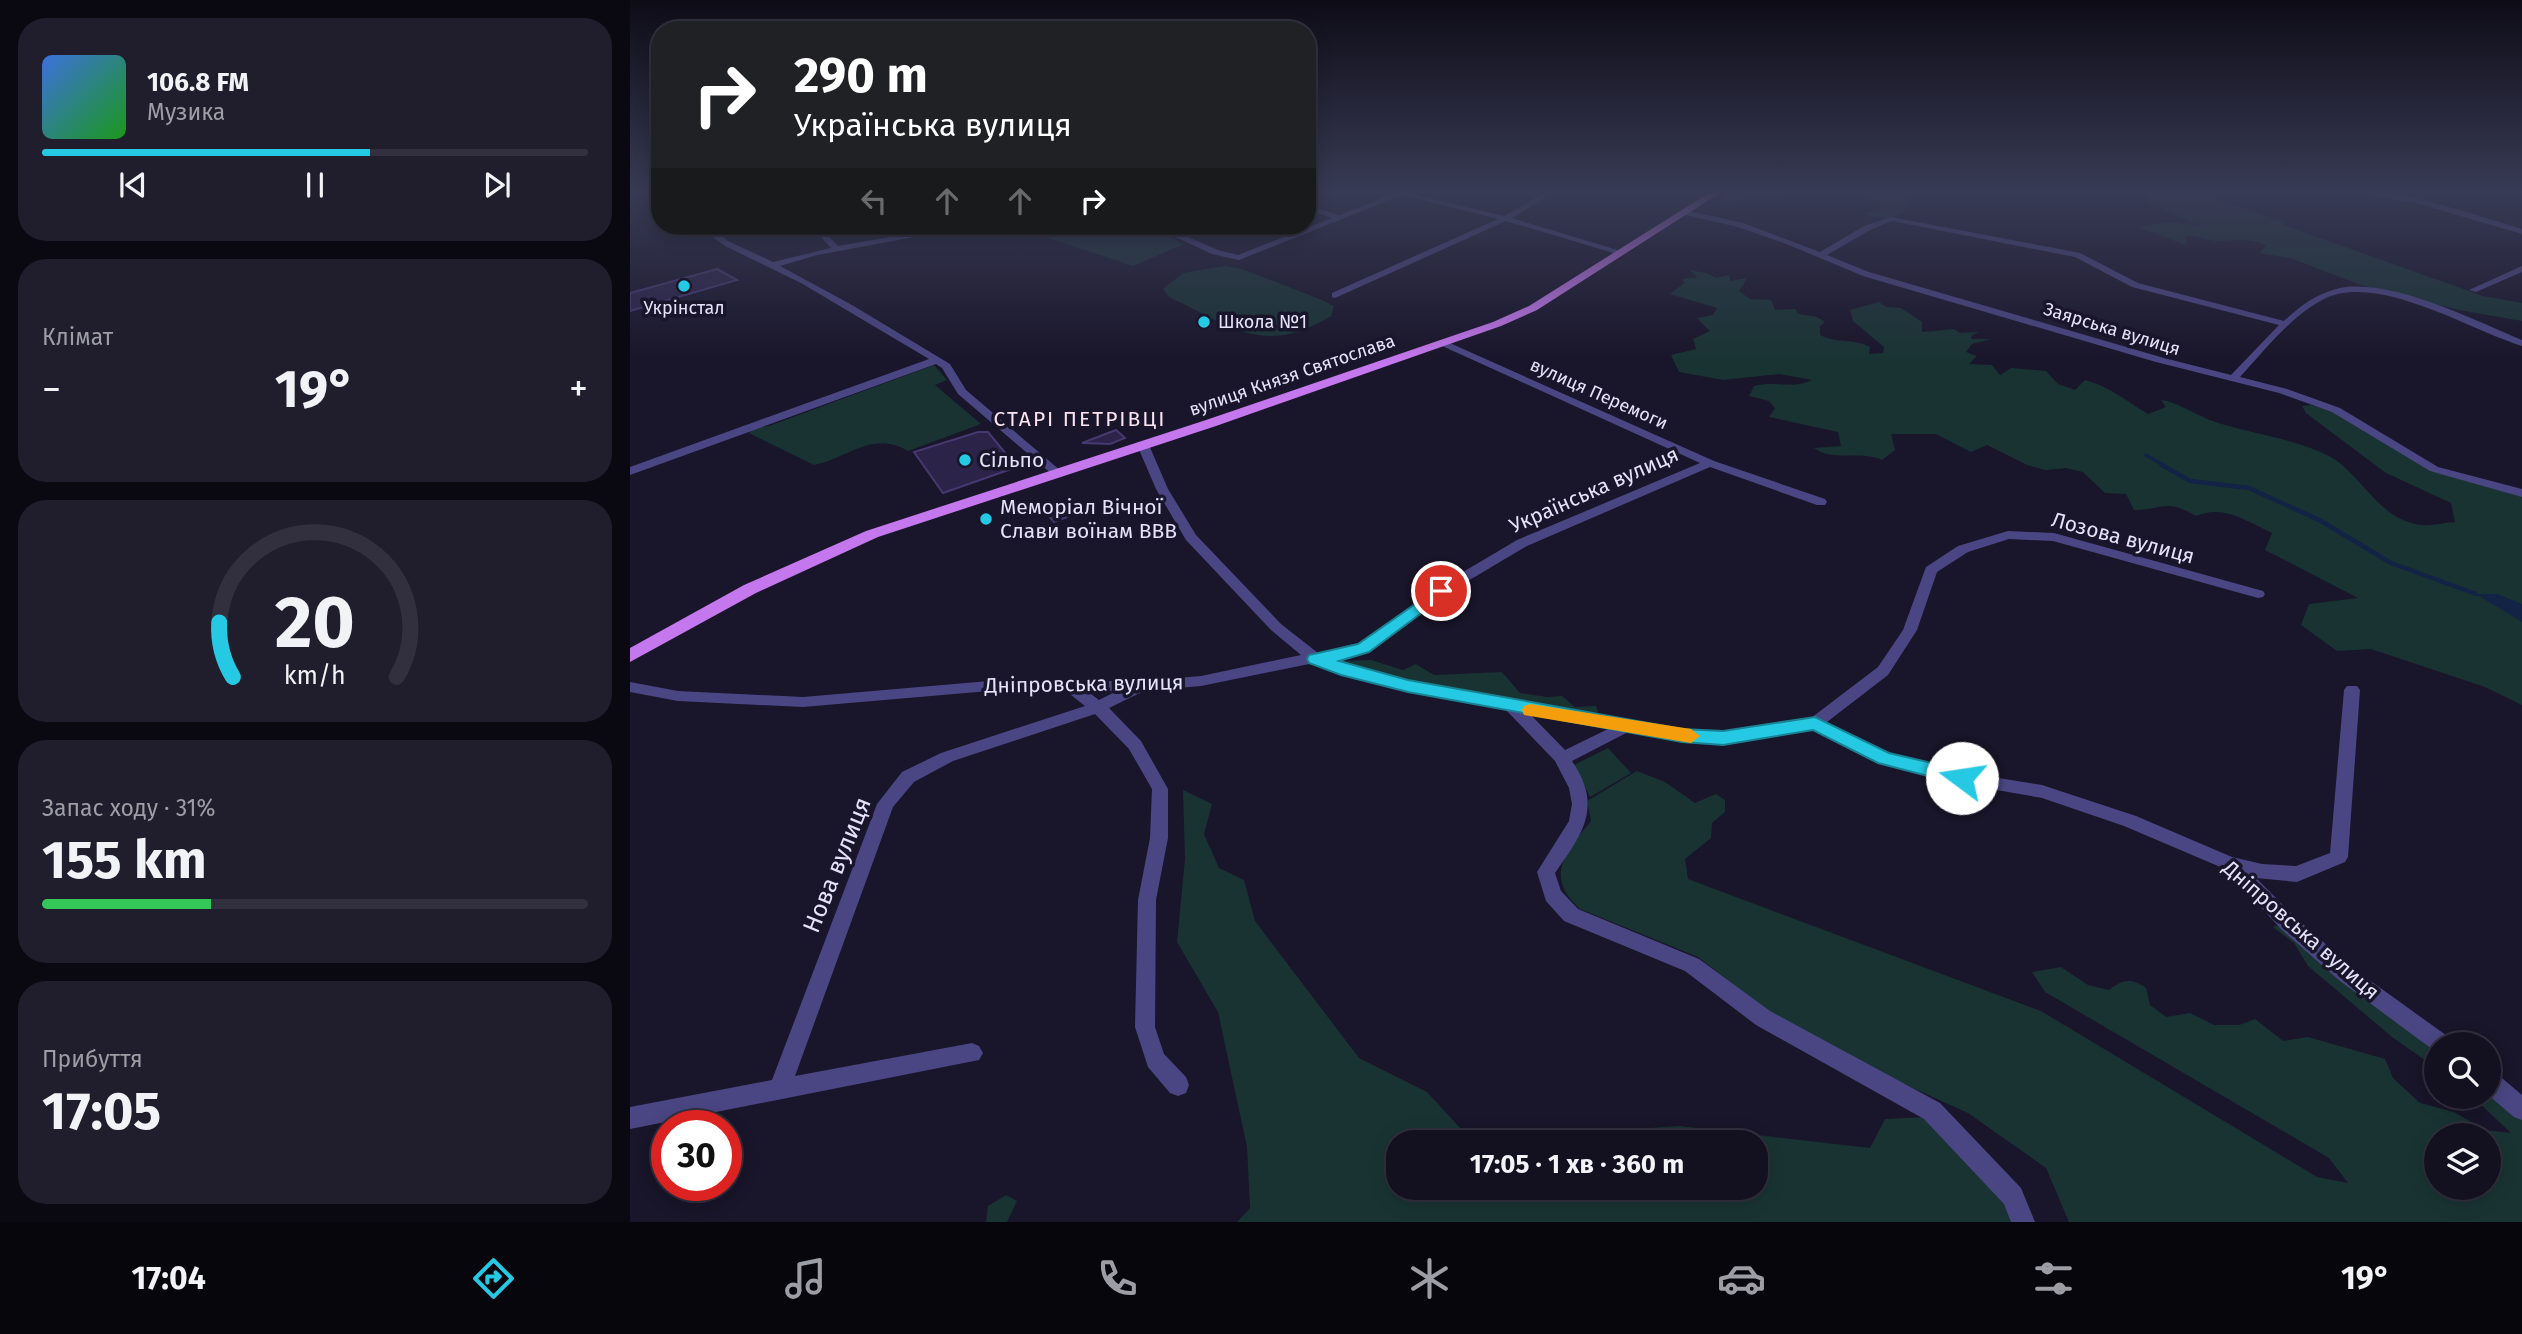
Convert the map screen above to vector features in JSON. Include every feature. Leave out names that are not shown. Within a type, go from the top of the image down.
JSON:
[{"type":"main road","name":"вулиця Князя Святослава","points":[[630,656],[750,589],[829,552],[936,512],[1443,343],[1533,308],[1625,248]]},
{"type":"street","points":[[736,248],[773,265],[946,366],[962,391],[1057,473]]},
{"type":"street","points":[[773,265],[847,248]]},
{"type":"street","points":[[1206,248],[1239,258],[1263,248]]},
{"type":"street","points":[[1335,295],[1439,248]]},
{"type":"street","points":[[1609,248],[1620,251]]},
{"type":"street","name":"Заярська вулиця","points":[[1799,248],[1866,274],[2160,360],[2227,378],[2234,377],[2336,410],[2434,469],[2522,493]]},
{"type":"street","points":[[1819,256],[1833,248]]},
{"type":"street","points":[[2041,248],[2077,255],[2135,285],[2286,324]]},
{"type":"street","points":[[2473,290],[2522,269]]},
{"type":"street","points":[[2234,377],[2286,324],[2322,297],[2358,289],[2411,301],[2522,343]]},
{"type":"street","name":"вулиця Перемоги","points":[[1443,343],[1710,463],[1821,502]]},
{"type":"street","points":[[630,471],[937,360]]},
{"type":"street","points":[[1143,444],[1162,489],[1191,537],[1276,627],[1315,659],[1347,671],[1396,683],[1625,727],[1723,738],[1815,723]]},
{"type":"street","name":"Українська вулиця","points":[[1315,659],[1341,656],[1363,648],[1441,591],[1522,543],[1710,463]]},
{"type":"street","name":"Лозова вулиця","points":[[1815,723],[1883,671],[1910,629],[1931,570],[1963,549],[2008,536],[2054,537],[2258,594]]},
{"type":"street","name":"Дніпровська вулиця","points":[[630,687],[678,696],[803,702],[989,686],[1141,686],[1201,681],[1315,659]]},
{"type":"street","points":[[1066,684],[1098,707],[1135,745],[1160,789],[1159,838],[1147,900],[1144,1015],[1156,1060],[1178,1085]]},
{"type":"street","name":"Нова вулиця","points":[[780,1088],[886,804],[908,777],[947,757],[1098,707],[1141,686]]},
{"type":"street","points":[[2231,864],[2262,872],[2297,874],[2339,857],[2352,690]]},
{"type":"street","points":[[1512,707],[1564,758],[1578,792],[1578,820],[1546,872],[1553,895],[1571,915],[1692,965],[1763,1018],[1825,1055],[1932,1111],[2012,1196],[2023,1222]]},
{"type":"street","name":"Дніпровська вулиця","points":[[1815,723],[1884,758],[1962,778],[2042,792],[2130,821],[2231,864],[2288,923],[2347,975],[2425,1032]]},
{"type":"street","points":[[1564,758],[1625,727]]},
{"type":"street","points":[[630,1118],[972,1053]]},
{"type":"street","points":[[2501,1092],[2522,1109]]},
{"type":"green space","points":[[1079,248],[1175,248],[1133,266]]},
{"type":"green space","points":[[2264,248],[2348,248],[2483,296],[2522,303],[2522,321],[2459,310],[2361,285],[2293,259],[2260,253]]},
{"type":"green space","points":[[1225,266],[1242,269],[1322,300],[1334,306],[1331,316],[1286,335],[1248,333],[1169,297],[1163,289],[1183,273]]},
{"type":"green space","points":[[1689,270],[1716,278],[1730,275],[1730,281],[1747,278],[1739,291],[1750,299],[1771,300],[1775,310],[1795,309],[1799,314],[1817,317],[1825,322],[1820,326],[1820,335],[1864,344],[1870,347],[1869,354],[1883,353],[1884,347],[1853,321],[1850,310],[1879,302],[1886,307],[1901,308],[1922,322],[1922,332],[1954,329],[1960,333],[1979,332],[1972,335],[1971,339],[1991,339],[1972,344],[1966,352],[1977,356],[1969,364],[1992,365],[2000,375],[2011,368],[2046,371],[2058,384],[2075,390],[2085,380],[2094,383],[2148,414],[2166,407],[2161,400],[2225,425],[2300,444],[2341,464],[2383,506],[2407,522],[2426,525],[2455,522],[2451,503],[2386,473],[2306,413],[2302,406],[2311,405],[2332,411],[2431,470],[2522,492],[2522,705],[2485,687],[2371,649],[2337,651],[2301,625],[2309,604],[2358,598],[2265,550],[2272,533],[2244,519],[2216,512],[2196,516],[2171,506],[2134,510],[2126,494],[2105,493],[2083,472],[2066,468],[2045,470],[2027,465],[1987,445],[1971,452],[1936,434],[1891,434],[1895,450],[1882,460],[1821,452],[1814,448],[1841,446],[1838,432],[1769,417],[1775,408],[1769,401],[1749,396],[1754,386],[1761,384],[1798,384],[1812,380],[1779,374],[1723,380],[1679,372],[1671,355],[1696,349],[1693,339],[1710,331],[1697,318],[1713,315],[1717,308],[1670,294],[1684,283],[1682,279],[1697,277]]},
{"type":"green space","points":[[934,365],[947,380],[935,385],[981,424],[908,451],[895,445],[872,444],[814,465],[749,433],[757,427],[769,426]]},
{"type":"green space","points":[[1371,660],[1403,670],[1416,664],[1434,675],[1502,672],[1520,693],[1562,696],[1575,707],[1596,706],[1598,712],[1591,717],[1412,683],[1351,668],[1342,661]]},
{"type":"green space","points":[[1608,748],[1631,773],[1590,797],[1574,765]]},
{"type":"green space","points":[[1637,771],[1665,782],[1695,803],[1716,794],[1725,800],[1725,812],[1712,823],[1711,838],[1685,859],[1688,879],[2041,1011],[2317,1177],[2348,1183],[2329,1158],[2045,992],[2032,972],[2061,967],[2088,985],[2109,990],[2123,982],[2132,981],[2146,988],[2150,1005],[2166,1017],[2190,1013],[2214,1025],[2239,1025],[2255,1019],[2283,1041],[2308,1037],[2385,1059],[2393,1078],[2424,1104],[2424,1109],[2454,1112],[2473,1123],[2424,1123],[2424,1200],[2501,1200],[2501,1132],[2511,1133],[2486,1109],[2501,1109],[2501,1099],[2522,1117],[2522,1222],[2069,1222],[2046,1168],[1968,1113],[1871,1069],[1769,1012],[1698,957],[1580,909],[1563,886],[1562,865],[1573,843],[1591,821],[1587,801]]},
{"type":"green space","points":[[1183,790],[1212,804],[1204,834],[1219,868],[1244,880],[1255,921],[1359,1058],[1427,1092],[1462,1130],[1386,1130],[1386,1200],[1768,1200],[1768,1136],[1870,1148],[1885,1119],[1927,1117],[2004,1201],[2013,1222],[1237,1222],[1250,1208],[1247,1147],[1218,1012],[1177,942],[1185,859]]},
{"type":"green space","points":[[2283,924],[2424,1036],[2424,1060],[2392,1037],[2308,966],[2294,943],[2273,927]]},
{"type":"green space","points":[[1679,1126],[1714,1130],[1623,1130]]},
{"type":"green space","points":[[1006,1195],[1017,1201],[1007,1222],[986,1222],[988,1206]]},
{"type":"water","points":[[2476,594],[2497,594],[2522,604],[2522,622]]},
{"type":"building","name":"Укрінстал","points":[[717,269],[737,280],[630,311],[630,293]]},
{"type":"building","points":[[1116,430],[1125,438],[1110,444],[1082,443]]},
{"type":"building","name":"Сільпо","points":[[978,432],[988,432],[1017,467],[943,493],[914,452]]},
{"type":"building","points":[[1072,499],[1083,511],[1054,522],[1043,509]]},
{"type":"waterway","points":[[2146,455],[2165,466]]},
{"type":"waterway","points":[[2162,465],[2190,481],[2249,488],[2321,521],[2391,563],[2476,594]]},
{"type":"slow traffic","points":[[1530,710],[1691,736]]},
{"type":"place","name":"Укрінстал","points":[[684,286]]},
{"type":"place","name":"Школа №1","points":[[1204,322]]},
{"type":"place","name":"Сільпо","points":[[965,460]]},
{"type":"place","name":"Меморіал Вічної Слави воїнам ВВВ","points":[[986,519]]},
{"type":"district","name":"СТАРІ ПЕТРІВЦІ","points":[[1080,419]]},
{"type":"route","points":[[1441,591],[1363,648],[1341,656],[1315,659],[1347,671],[1408,686],[1682,736],[1723,738],[1815,723],[1884,758],[1962,778]]}]
